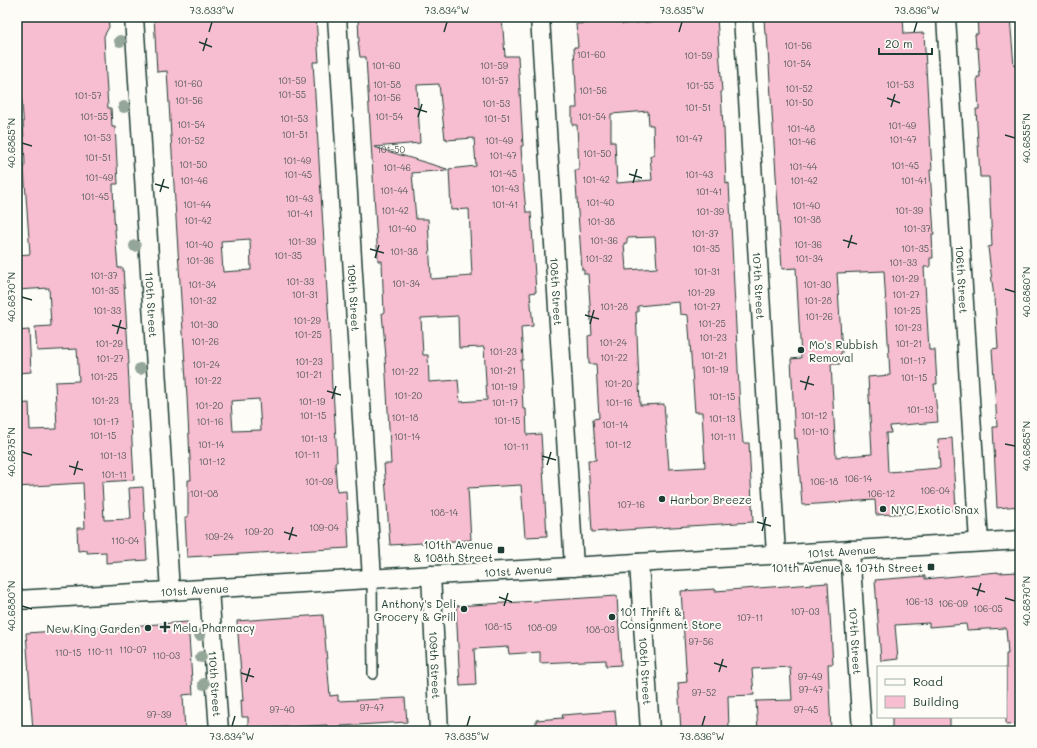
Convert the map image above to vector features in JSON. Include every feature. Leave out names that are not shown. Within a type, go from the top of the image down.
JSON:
[{"type":"street","name":"110th Street","points":[[134,17],[170,591]]},
{"type":"street","name":"109th Street","points":[[337,17],[372,579]]},
{"type":"street","name":"108th Street","points":[[540,17],[574,567]]},
{"type":"street","name":"107th Street","points":[[743,17],[776,554]]},
{"type":"street","name":"106th Street","points":[[946,17],[979,542]]},
{"type":"street","name":"101st Avenue","points":[[17,600],[1020,540]]},
{"type":"street","name":"107th Street","points":[[850,550],[862,731]]},
{"type":"street","name":"108th Street","points":[[639,563],[650,731]]},
{"type":"street","name":"109th Street","points":[[431,575],[439,731]]},
{"type":"street","name":"110th Street","points":[[209,589],[219,731]]},
{"type":"lane","points":[[372,579],[373,674]]},
{"type":"building","points":[[17,17],[108,17],[109,27],[104,36],[106,76],[108,108],[111,108],[112,127],[115,127],[118,184],[113,184],[114,217],[118,268],[123,268],[134,480],[102,482],[104,520],[131,519],[129,488],[143,487],[147,560],[106,563],[106,552],[87,553],[87,550],[78,551],[77,528],[85,528],[83,483],[17,487],[17,404],[29,403],[30,430],[57,429],[55,382],[79,381],[77,349],[37,351],[35,327],[51,326],[49,288],[17,290],[17,255],[30,254],[24,167],[23,117],[20,78],[17,78]]},
{"type":"building","points":[[154,17],[316,17],[319,62],[313,62],[335,422],[337,462],[335,462],[337,492],[346,491],[349,548],[187,557],[185,517],[188,517],[188,480],[191,480],[167,71],[157,72]],"holes":[[[250,239],[251,270],[223,272],[221,241]],[[259,399],[261,430],[233,431],[231,401]]]},
{"type":"building","points":[[358,17],[502,17],[505,56],[518,56],[523,146],[521,146],[523,180],[526,212],[531,212],[536,292],[530,293],[533,326],[521,327],[523,409],[526,409],[527,435],[541,434],[547,536],[525,537],[521,485],[468,488],[471,540],[390,545],[384,464],[391,464],[386,357],[382,313],[384,313],[382,261],[378,261],[366,57],[360,57]],"holes":[[[439,84],[445,139],[474,138],[476,166],[449,169],[451,210],[469,209],[472,276],[431,279],[428,219],[416,219],[412,173],[447,169],[374,147],[420,143],[417,85]],[[458,316],[459,348],[484,347],[487,400],[460,402],[458,380],[429,382],[428,355],[423,355],[421,318]]]},
{"type":"building","points":[[603,17],[621,17],[622,24],[659,21],[659,17],[717,17],[726,184],[729,183],[740,410],[743,443],[749,443],[753,522],[592,532],[588,460],[596,460],[593,419],[599,418],[596,364],[589,364],[588,336],[592,335],[588,274],[584,274],[584,270],[582,270],[575,170],[579,170],[577,125],[572,125],[572,108],[577,108],[574,47],[578,47],[576,24],[603,22]],"holes":[[[648,111],[649,125],[653,125],[654,154],[650,156],[652,180],[617,183],[615,142],[611,142],[611,114]],[[655,237],[657,268],[626,270],[624,243],[627,243],[627,238]],[[679,302],[680,314],[688,315],[695,412],[702,412],[705,467],[669,469],[664,404],[640,405],[636,312],[638,312],[638,306]]]},
{"type":"building","points":[[788,17],[903,17],[904,34],[924,33],[934,234],[932,234],[933,258],[930,258],[930,267],[924,267],[929,350],[935,350],[937,384],[934,384],[938,422],[890,426],[891,433],[886,433],[888,472],[940,468],[938,439],[952,438],[956,510],[876,515],[875,500],[802,505],[797,438],[795,439],[791,359],[801,358],[796,268],[782,269],[767,34],[765,34],[764,19]],"holes":[[[884,271],[890,375],[868,377],[872,454],[836,457],[831,364],[840,364],[840,354],[842,353],[837,273]]]},
{"type":"building","points":[[977,17],[1010,17],[1014,66],[1020,65],[1020,175],[1017,175],[1020,228],[1020,506],[997,508],[993,427],[997,427],[992,349],[998,348],[995,298],[988,247],[992,246],[989,177],[980,177],[976,109],[979,109],[977,77],[980,77],[978,48],[976,48],[975,34],[978,34]]},
{"type":"building","points":[[29,330],[31,372],[17,373],[17,331]]},
{"type":"building","points":[[998,572],[1020,572],[1020,724],[1006,725],[1006,654],[1008,654],[1006,628],[967,630],[966,624],[929,627],[929,623],[895,625],[898,659],[881,661],[875,580],[925,576],[925,579]]},
{"type":"building","points":[[828,583],[833,664],[828,664],[831,731],[758,731],[756,701],[792,700],[790,667],[752,669],[754,695],[728,696],[729,731],[681,731],[678,683],[687,682],[681,591],[715,589],[715,591]]},
{"type":"building","points":[[617,596],[621,665],[606,666],[606,660],[540,663],[540,652],[509,654],[508,647],[474,649],[476,685],[460,686],[456,606]]},
{"type":"building","points":[[323,615],[330,696],[338,695],[338,701],[405,698],[407,722],[341,726],[341,731],[327,731],[327,725],[248,729],[248,717],[242,717],[241,700],[243,701],[237,621]]},
{"type":"building","points":[[188,622],[193,694],[183,695],[185,731],[33,731],[26,633]]},
{"type":"building","points":[[615,711],[617,731],[536,731],[536,720],[563,718],[562,715]]},
{"type":"building","points":[[892,718],[950,718],[950,729],[892,731]]},
{"type":"place","name":"Mo's Rubbish Removal","points":[[801,350]]},
{"type":"place","name":"Harbor Breeze","points":[[662,499]]},
{"type":"place","name":"NYC Exotic Snax","points":[[883,509]]},
{"type":"place","name":"101th Avenue & 108th Street","points":[[501,550]]},
{"type":"place","name":"101th Avenue & 107th Street","points":[[931,567]]},
{"type":"place","name":"Anthony's Deli Grocery & Grill","points":[[464,609]]},
{"type":"place","name":"101 Thrift & Consignment Store","points":[[612,617]]},
{"type":"place","name":"Mela Pharmacy","points":[[165,627]]},
{"type":"place","name":"New King Garden","points":[[148,628]]}]
